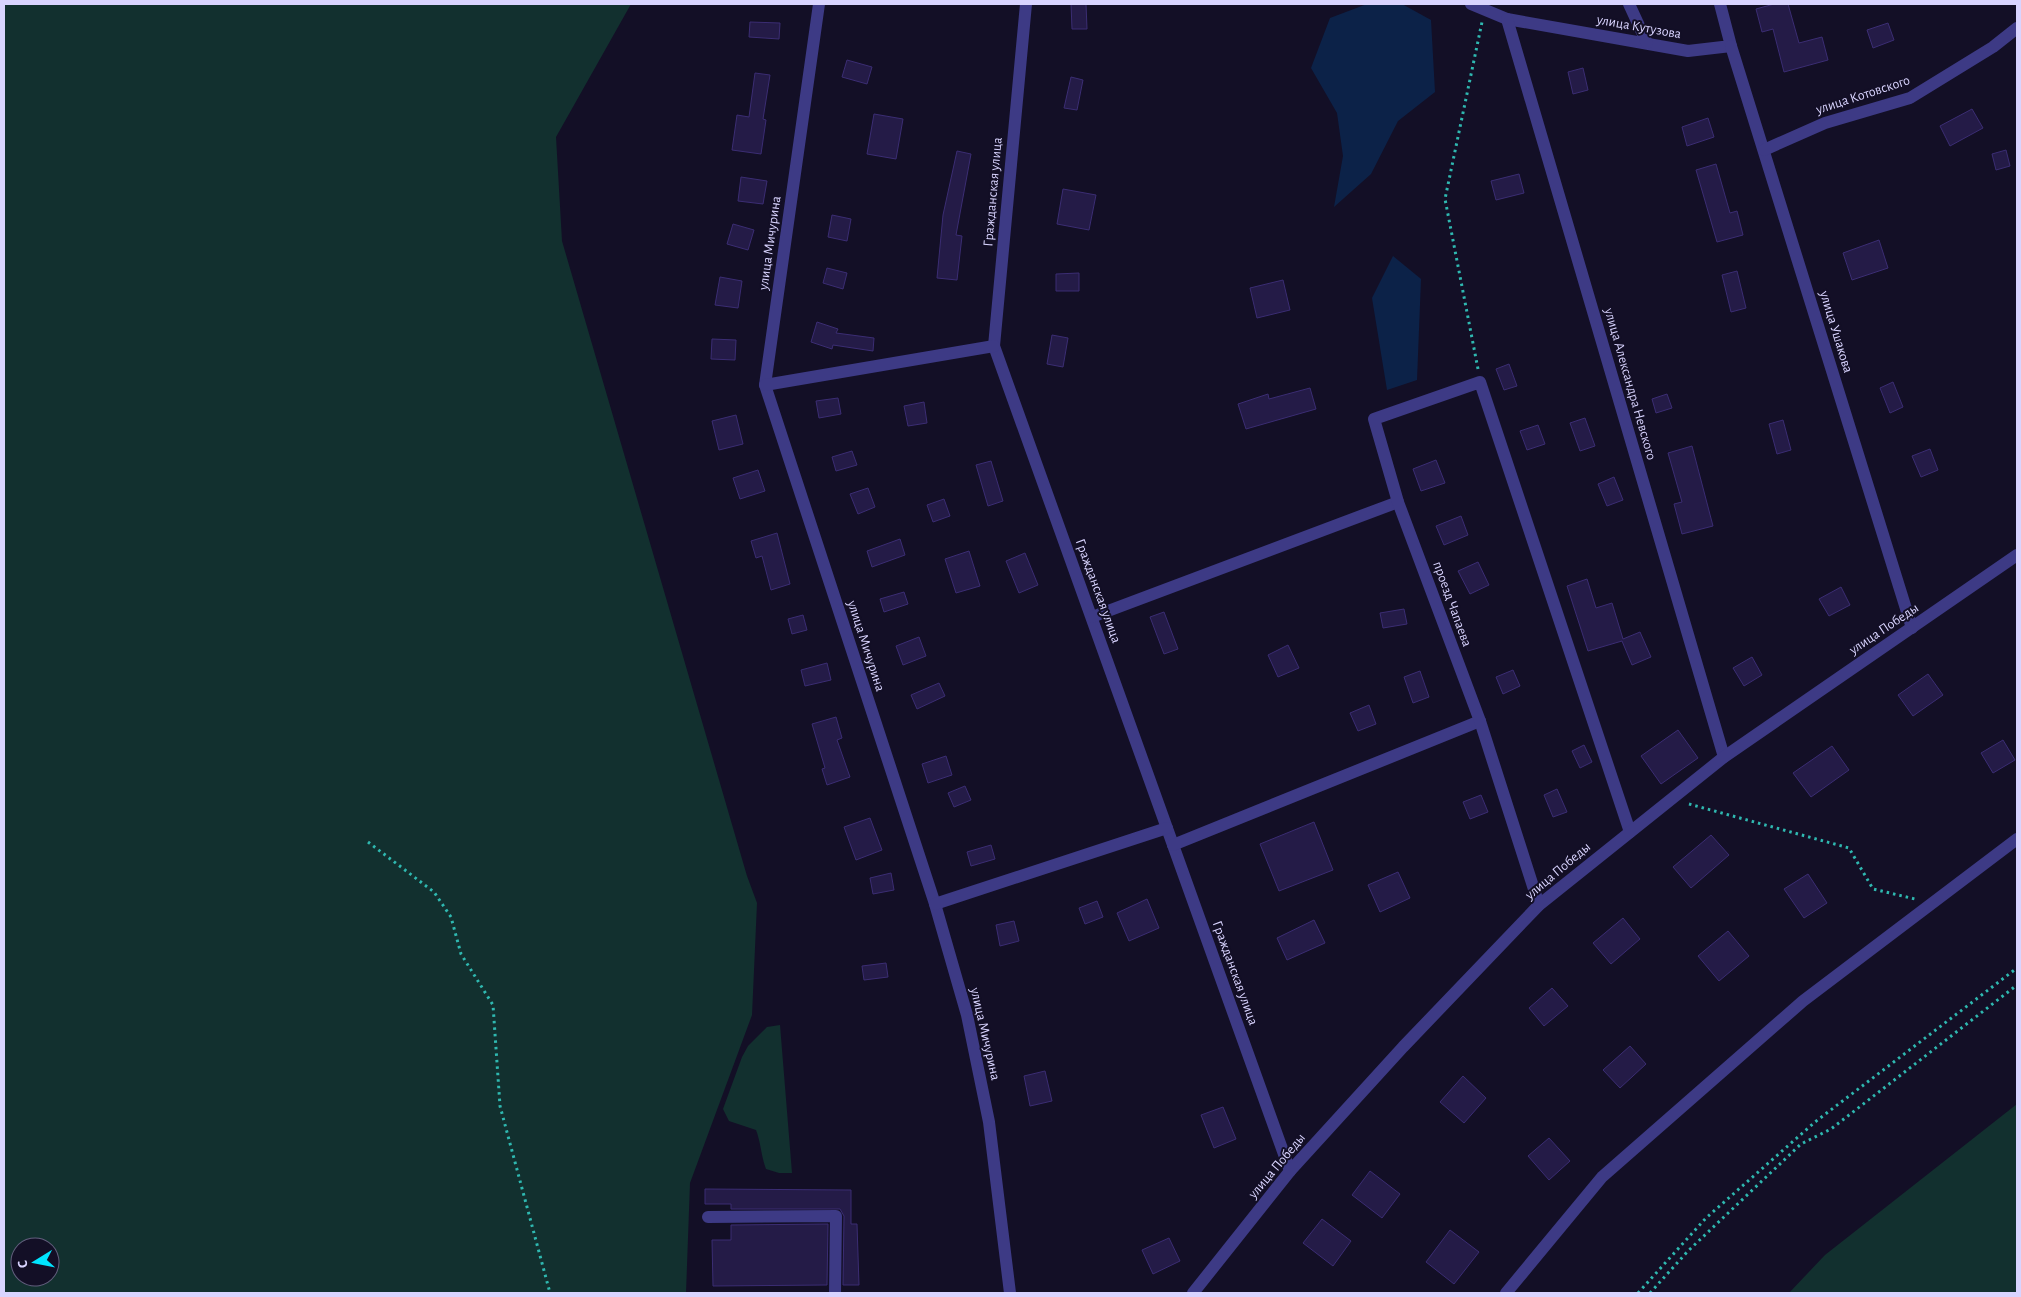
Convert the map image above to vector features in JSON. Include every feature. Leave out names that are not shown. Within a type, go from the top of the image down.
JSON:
[{"type":"street","name":"улица Мичурина","points":[[819,4],[765,385],[935,904],[967,1015],[989,1122],[1010,1293]]},
{"type":"street","name":"Гражданская улица","points":[[1026,4],[994,346],[1290,1171]]},
{"type":"street","name":"улица Кутузова","points":[[1471,4],[1507,19],[1688,51],[1731,46]]},
{"type":"street","points":[[1629,4],[1647,43]]},
{"type":"street","points":[[1720,4],[1731,46]]},
{"type":"street","name":"улица Александра Невского","points":[[1507,19],[1724,757]]},
{"type":"street","name":"улица Котовского","points":[[1764,150],[1825,123],[1910,98],[1993,47],[2017,28]]},
{"type":"street","name":"улица Ушакова","points":[[1731,46],[1912,628]]},
{"type":"street","points":[[765,385],[994,346]]},
{"type":"street","points":[[1480,382],[1630,832]]},
{"type":"street","name":"проезд Чапаева","points":[[1480,382],[1374,419],[1398,502],[1480,721],[1539,905]]},
{"type":"street","points":[[1092,617],[1398,502]]},
{"type":"street","name":"улица Победы","points":[[1193,1293],[1290,1171],[1404,1047],[1539,905],[1724,757],[2017,555]]},
{"type":"street","points":[[1173,844],[1480,721]]},
{"type":"street","points":[[935,904],[1167,828]]},
{"type":"street","points":[[1506,1293],[1602,1177],[1803,1001],[2017,839]]},
{"type":"street","points":[[708,1217],[836,1216],[835,1293]]},
{"type":"path","points":[[1480,382],[1446,199],[1485,9]]},
{"type":"path","points":[[1672,799],[1849,848],[1873,889],[1932,903]]},
{"type":"path","points":[[368,842],[434,892],[451,917],[461,954],[493,1005],[500,1106],[550,1293]]},
{"type":"path","points":[[1638,1293],[1706,1218],[1815,1122],[2017,968]]},
{"type":"path","points":[[1650,1293],[1688,1251],[1801,1144],[1832,1130],[2017,985]]},
{"type":"green space","points":[[4,4],[631,4],[556,137],[562,241],[747,876],[757,903],[752,1015],[690,1183],[686,1293],[4,1293]]},
{"type":"green space","points":[[780,1025],[792,1173],[779,1173],[766,1169],[756,1130],[729,1121],[723,1109],[742,1057],[748,1046],[767,1027]]},
{"type":"green space","points":[[2017,1104],[2017,1293],[1789,1293],[1825,1255]]},
{"type":"water","points":[[1367,4],[1402,4],[1431,20],[1435,92],[1398,121],[1371,174],[1334,207],[1343,156],[1337,113],[1311,68],[1330,18]]},
{"type":"water","points":[[1393,256],[1421,279],[1417,380],[1387,390],[1372,298]]},
{"type":"building","points":[[1071,4],[1086,4],[1087,29],[1072,29]]},
{"type":"building","points":[[1774,4],[1788,4],[1799,43],[1822,37],[1828,60],[1784,72],[1773,29],[1762,32],[1756,9]]},
{"type":"building","points":[[750,22],[780,23],[779,39],[749,37]]},
{"type":"building","points":[[1888,23],[1894,40],[1873,48],[1867,30]]},
{"type":"building","points":[[847,60],[872,67],[867,84],[842,77]]},
{"type":"building","points":[[1583,68],[1588,90],[1573,94],[1568,72]]},
{"type":"building","points":[[755,73],[770,75],[763,119],[766,120],[761,154],[732,150],[737,115],[749,117]]},
{"type":"building","points":[[1071,77],[1083,80],[1077,110],[1064,108]]},
{"type":"building","points":[[1972,109],[1983,128],[1950,146],[1940,126]]},
{"type":"building","points":[[874,114],[903,119],[896,159],[867,154]]},
{"type":"building","points":[[1708,118],[1714,137],[1687,146],[1682,127]]},
{"type":"building","points":[[2006,150],[2010,166],[1996,170],[1992,154]]},
{"type":"building","points":[[957,151],[971,154],[956,235],[962,236],[957,280],[937,278],[943,215]]},
{"type":"building","points":[[1716,164],[1730,213],[1737,211],[1743,235],[1717,242],[1696,170]]},
{"type":"building","points":[[1519,174],[1524,193],[1496,200],[1491,181]]},
{"type":"building","points":[[741,177],[767,181],[763,204],[738,201]]},
{"type":"building","points":[[1063,189],[1096,195],[1089,230],[1057,224]]},
{"type":"building","points":[[832,215],[851,219],[847,241],[828,237]]},
{"type":"building","points":[[733,224],[754,230],[748,250],[727,244]]},
{"type":"building","points":[[1879,240],[1888,268],[1852,280],[1843,253]]},
{"type":"building","points":[[827,268],[847,273],[843,289],[823,283]]},
{"type":"building","points":[[1737,271],[1746,308],[1731,312],[1722,275]]},
{"type":"building","points":[[1079,273],[1079,291],[1056,291],[1056,274]]},
{"type":"building","points":[[720,277],[742,281],[738,308],[715,305]]},
{"type":"building","points":[[1283,280],[1290,310],[1257,318],[1250,288]]},
{"type":"building","points":[[817,322],[838,329],[836,333],[874,338],[873,351],[833,345],[832,349],[811,342]]},
{"type":"building","points":[[1052,335],[1068,338],[1063,367],[1047,364]]},
{"type":"building","points":[[712,339],[736,340],[735,360],[711,359]]},
{"type":"building","points":[[1509,364],[1517,386],[1504,390],[1496,369]]},
{"type":"building","points":[[1893,382],[1903,407],[1890,413],[1880,388]]},
{"type":"building","points":[[1310,388],[1316,409],[1246,429],[1238,404],[1268,394],[1269,399]]},
{"type":"building","points":[[1667,394],[1672,408],[1656,413],[1652,399]]},
{"type":"building","points":[[838,398],[841,414],[819,418],[816,401]]},
{"type":"building","points":[[924,402],[927,423],[908,426],[904,406]]},
{"type":"building","points":[[736,415],[743,444],[719,450],[712,421]]},
{"type":"building","points":[[1585,418],[1595,446],[1580,451],[1570,423]]},
{"type":"building","points":[[1783,420],[1791,450],[1777,454],[1769,424]]},
{"type":"building","points":[[1538,425],[1545,444],[1527,450],[1520,431]]},
{"type":"building","points":[[1692,446],[1713,526],[1682,534],[1674,504],[1682,502],[1668,453]]},
{"type":"building","points":[[1930,449],[1938,470],[1921,477],[1912,456]]},
{"type":"building","points":[[852,451],[857,465],[836,471],[832,457]]},
{"type":"building","points":[[1436,460],[1445,483],[1421,491],[1413,469]]},
{"type":"building","points":[[991,461],[1003,501],[988,506],[976,465]]},
{"type":"building","points":[[758,470],[765,491],[740,499],[733,478]]},
{"type":"building","points":[[1614,477],[1623,500],[1607,506],[1598,484]]},
{"type":"building","points":[[868,488],[875,507],[858,514],[850,494]]},
{"type":"building","points":[[944,499],[950,516],[933,522],[927,505]]},
{"type":"building","points":[[1461,516],[1468,535],[1444,545],[1436,526]]},
{"type":"building","points":[[777,533],[790,584],[771,590],[762,556],[756,558],[751,541]]},
{"type":"building","points":[[900,539],[905,555],[872,567],[867,551]]},
{"type":"building","points":[[969,551],[980,586],[956,593],[945,559]]},
{"type":"building","points":[[1025,553],[1038,585],[1019,593],[1006,561]]},
{"type":"building","points":[[1478,562],[1489,585],[1470,594],[1458,571]]},
{"type":"building","points":[[1587,579],[1596,608],[1612,603],[1623,639],[1640,632],[1651,657],[1632,665],[1622,641],[1588,651],[1567,586]]},
{"type":"building","points":[[1841,587],[1850,605],[1829,616],[1819,599]]},
{"type":"building","points":[[904,592],[908,604],[884,612],[880,599]]},
{"type":"building","points":[[1404,609],[1407,624],[1383,628],[1380,613]]},
{"type":"building","points":[[1164,612],[1178,649],[1164,654],[1150,617]]},
{"type":"building","points":[[803,615],[807,630],[792,634],[788,619]]},
{"type":"building","points":[[919,637],[926,656],[903,665],[896,646]]},
{"type":"building","points":[[1288,645],[1299,668],[1278,677],[1268,655]]},
{"type":"building","points":[[1752,657],[1762,675],[1744,686],[1733,668]]},
{"type":"building","points":[[827,663],[831,680],[805,686],[801,670]]},
{"type":"building","points":[[1513,670],[1520,686],[1503,694],[1496,677]]},
{"type":"building","points":[[1420,671],[1429,697],[1413,703],[1404,677]]},
{"type":"building","points":[[1928,674],[1943,695],[1913,716],[1898,695]]},
{"type":"building","points":[[939,683],[945,696],[917,709],[911,695]]},
{"type":"building","points":[[1369,705],[1376,724],[1358,731],[1350,713]]},
{"type":"building","points":[[836,717],[842,738],[837,740],[850,777],[827,785],[822,769],[825,768],[812,724]]},
{"type":"building","points":[[1678,730],[1698,758],[1661,784],[1641,756]]},
{"type":"building","points":[[2003,740],[2015,760],[1993,773],[1981,753]]},
{"type":"building","points":[[1584,745],[1592,762],[1580,768],[1572,751]]},
{"type":"building","points":[[1832,746],[1849,770],[1811,797],[1793,773]]},
{"type":"building","points":[[946,756],[952,775],[928,783],[922,764]]},
{"type":"building","points":[[965,786],[971,800],[954,807],[948,793]]},
{"type":"building","points":[[1557,789],[1567,812],[1553,817],[1544,795]]},
{"type":"building","points":[[1481,795],[1488,812],[1470,819],[1463,802]]},
{"type":"building","points":[[870,818],[882,850],[856,860],[844,827]]},
{"type":"building","points":[[1314,822],[1333,870],[1279,891],[1260,844]]},
{"type":"building","points":[[1711,835],[1729,855],[1691,888],[1673,867]]},
{"type":"building","points":[[991,845],[995,859],[971,866],[967,852]]},
{"type":"building","points":[[1398,872],[1410,898],[1380,912],[1368,885]]},
{"type":"building","points":[[891,873],[894,890],[873,894],[870,878]]},
{"type":"building","points":[[1808,874],[1827,903],[1804,918],[1784,889]]},
{"type":"building","points":[[1147,899],[1159,928],[1129,941],[1117,913]]},
{"type":"building","points":[[1097,901],[1103,917],[1085,924],[1079,908]]},
{"type":"building","points":[[1623,918],[1640,939],[1611,964],[1593,943]]},
{"type":"building","points":[[1314,920],[1325,943],[1287,960],[1277,938]]},
{"type":"building","points":[[1014,921],[1019,941],[1000,946],[996,925]]},
{"type":"building","points":[[1728,931],[1749,956],[1719,981],[1698,956]]},
{"type":"building","points":[[886,963],[888,977],[864,980],[862,966]]},
{"type":"building","points":[[1552,988],[1568,1006],[1544,1026],[1529,1008]]},
{"type":"building","points":[[1630,1046],[1646,1064],[1620,1088],[1603,1070]]},
{"type":"building","points":[[1045,1071],[1052,1101],[1030,1106],[1024,1076]]},
{"type":"building","points":[[1463,1076],[1486,1098],[1464,1123],[1440,1102]]},
{"type":"building","points":[[1223,1107],[1236,1139],[1214,1148],[1201,1115]]},
{"type":"building","points":[[1549,1138],[1570,1161],[1549,1180],[1528,1156]]},
{"type":"building","points":[[1370,1171],[1400,1194],[1382,1218],[1352,1195]]},
{"type":"building","points":[[705,1189],[851,1190],[851,1224],[857,1224],[859,1285],[843,1285],[844,1216],[840,1209],[731,1209],[731,1204],[705,1204]]},
{"type":"building","points":[[1322,1219],[1351,1241],[1333,1266],[1303,1243]]},
{"type":"building","points":[[828,1224],[827,1285],[713,1286],[712,1240],[731,1240],[731,1225]]},
{"type":"building","points":[[1450,1230],[1479,1252],[1454,1284],[1426,1262]]},
{"type":"building","points":[[1169,1238],[1180,1261],[1153,1274],[1142,1250]]}]
